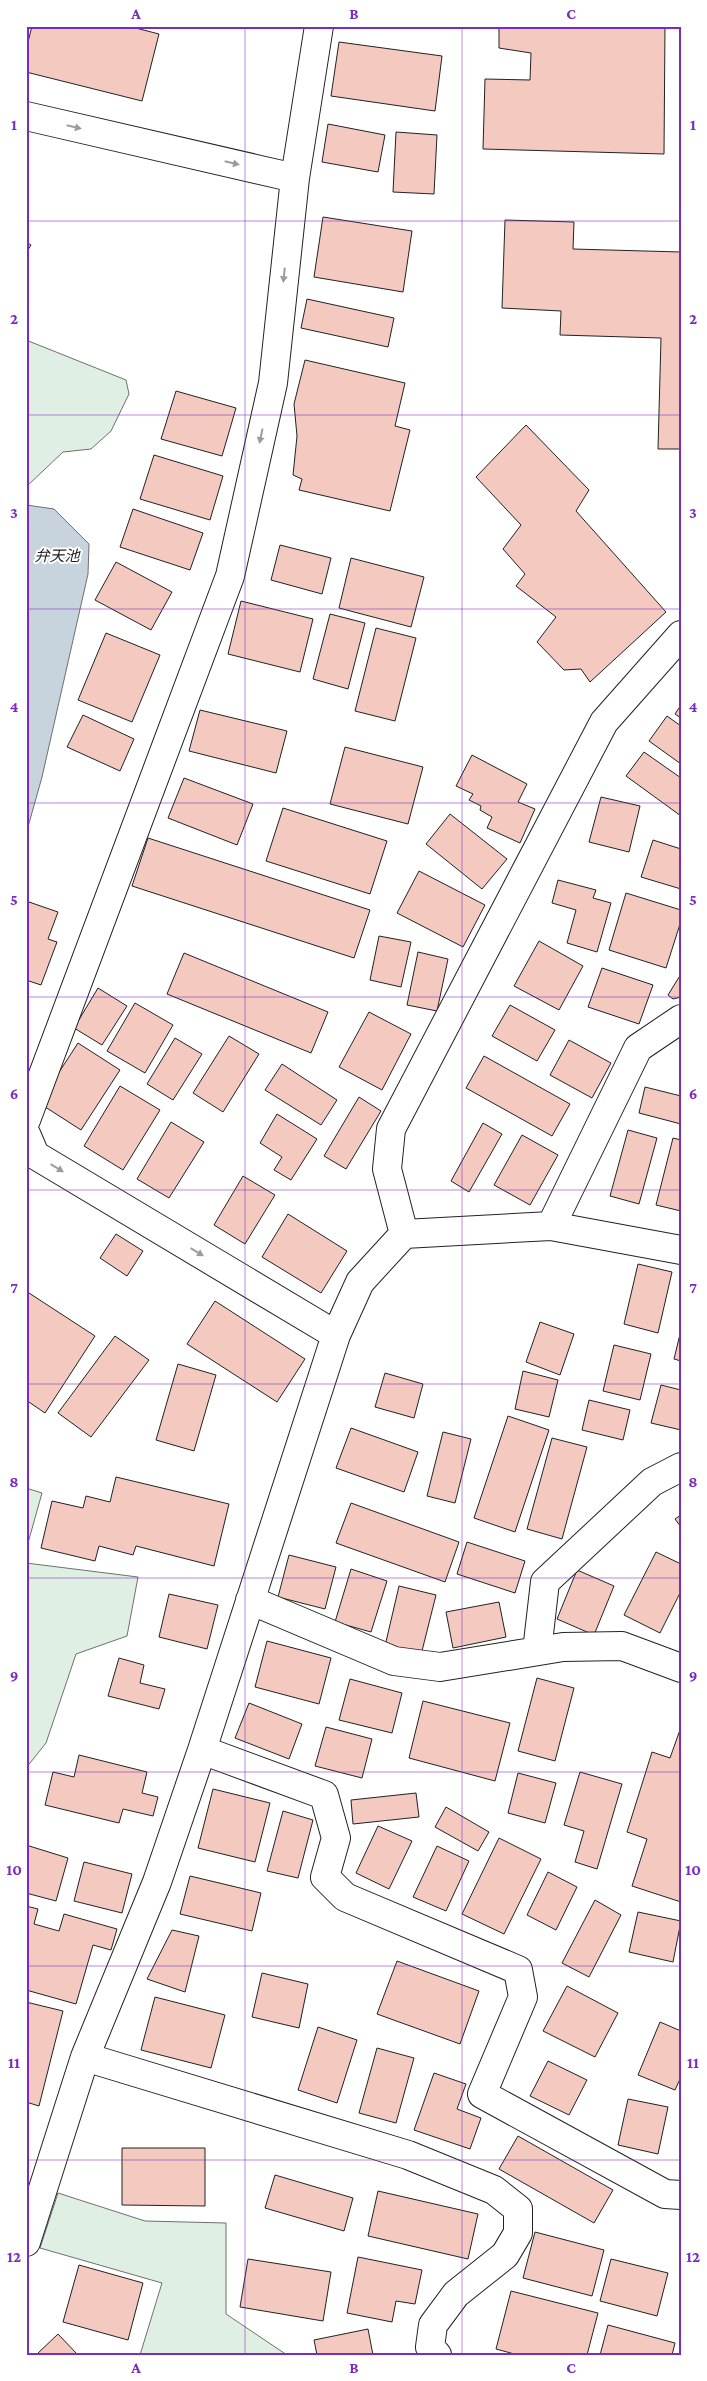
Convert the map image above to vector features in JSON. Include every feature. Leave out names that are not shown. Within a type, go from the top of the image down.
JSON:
[{"type":"street","points":[[26,1120],[230,576],[273,383],[295,178],[319,26]]},
{"type":"street","points":[[26,116],[295,178]]},
{"type":"street","points":[[404,1234],[387,1169],[391,1129],[604,722],[681,635]]},
{"type":"street","points":[[551,1226],[638,1048],[681,1019]]},
{"type":"street","points":[[26,1134],[35,1155],[336,1335]]},
{"type":"street","points":[[26,2242],[85,2057],[156,1882],[202,1750],[336,1335],[360,1282],[404,1234],[551,1226],[681,1250]]},
{"type":"street","points":[[537,1651],[545,1582],[652,1482],[681,1467]]},
{"type":"street","points":[[250,1600],[394,1661],[440,1667],[562,1647],[622,1646],[681,1668]]},
{"type":"street","points":[[202,1750],[324,1795],[336,1838],[324,1877],[345,1897],[518,1970],[523,1997],[482,2094],[664,2194],[681,2195]]},
{"type":"street","points":[[85,2057],[408,2155],[494,2190],[518,2209],[518,2233],[505,2255],[456,2294],[433,2325],[430,2347],[437,2355]]},
{"type":"green space","points":[[26,340],[126,380],[129,394],[111,431],[91,449],[63,452],[26,487]]},
{"type":"green space","points":[[26,1488],[42,1493],[26,1550]]},
{"type":"green space","points":[[26,1563],[138,1577],[127,1636],[76,1654],[46,1743],[26,1768]]},
{"type":"green space","points":[[58,2193],[145,2221],[226,2223],[226,2314],[287,2355],[140,2355],[162,2283],[40,2248]]},
{"type":"water","name":"弁天池","points":[[26,505],[54,509],[89,544],[88,574],[42,777],[26,834]]},
{"type":"building","points":[[32,26],[128,26],[159,34],[142,101],[26,72],[26,50]]},
{"type":"building","points":[[499,26],[665,26],[664,154],[483,149],[485,79],[530,80],[531,53],[499,48]]},
{"type":"building","points":[[339,42],[442,56],[435,111],[331,96]]},
{"type":"building","points":[[328,124],[385,135],[378,172],[322,162]]},
{"type":"building","points":[[396,132],[437,135],[434,194],[393,192]]},
{"type":"building","points":[[323,217],[412,231],[403,292],[314,277]]},
{"type":"building","points":[[505,220],[574,222],[573,249],[681,252],[681,449],[658,449],[661,338],[560,335],[561,311],[502,308]]},
{"type":"building","points":[[26,242],[31,245],[26,253]]},
{"type":"building","points":[[307,299],[394,318],[388,347],[301,328]]},
{"type":"building","points":[[305,360],[405,383],[395,426],[410,430],[390,511],[299,490],[302,479],[293,475],[297,436],[294,404]]},
{"type":"building","points":[[176,391],[236,408],[222,456],[161,439]]},
{"type":"building","points":[[526,425],[589,490],[576,511],[666,612],[590,682],[581,669],[564,670],[537,642],[556,617],[516,586],[525,574],[503,549],[521,525],[476,477]]},
{"type":"building","points":[[154,455],[223,476],[210,520],[140,499]]},
{"type":"building","points":[[133,509],[203,533],[190,570],[120,547]]},
{"type":"building","points":[[280,545],[331,558],[322,594],[271,580]]},
{"type":"building","points":[[351,558],[424,577],[411,627],[339,608]]},
{"type":"building","points":[[116,562],[172,592],[151,630],[95,600]]},
{"type":"building","points":[[241,601],[313,619],[300,672],[228,654]]},
{"type":"building","points":[[330,614],[365,623],[348,689],[313,679]]},
{"type":"building","points":[[376,628],[416,638],[395,721],[355,711]]},
{"type":"building","points":[[106,633],[160,655],[132,722],[78,700]]},
{"type":"building","points":[[681,705],[681,718],[675,714]]},
{"type":"building","points":[[200,710],[287,731],[276,773],[189,751]]},
{"type":"building","points":[[83,715],[134,739],[120,771],[67,747]]},
{"type":"building","points":[[667,716],[681,726],[681,764],[649,741]]},
{"type":"building","points":[[345,747],[423,767],[408,824],[330,804]]},
{"type":"building","points":[[644,752],[681,778],[681,816],[626,776]]},
{"type":"building","points":[[472,755],[527,784],[518,802],[535,809],[520,843],[487,828],[492,817],[480,810],[481,806],[469,800],[473,794],[456,786]]},
{"type":"building","points":[[184,778],[253,804],[237,845],[168,818]]},
{"type":"building","points":[[601,797],[640,806],[629,852],[589,842]]},
{"type":"building","points":[[283,808],[387,841],[370,894],[266,861]]},
{"type":"building","points":[[450,814],[507,859],[482,889],[426,844]]},
{"type":"building","points":[[148,838],[370,910],[354,958],[132,886]]},
{"type":"building","points":[[653,840],[681,849],[681,889],[641,877]]},
{"type":"building","points":[[419,871],[485,905],[463,947],[397,913]]},
{"type":"building","points":[[558,880],[596,890],[593,898],[611,903],[597,952],[567,943],[576,910],[552,903]]},
{"type":"building","points":[[626,893],[681,910],[681,921],[666,968],[609,950]]},
{"type":"building","points":[[29,902],[58,912],[48,939],[57,942],[41,985],[26,980],[26,908]]},
{"type":"building","points":[[379,936],[411,942],[401,987],[370,980]]},
{"type":"building","points":[[539,941],[583,966],[559,1010],[514,986]]},
{"type":"building","points":[[418,952],[448,959],[437,1011],[407,1005]]},
{"type":"building","points":[[184,953],[328,1012],[311,1053],[167,994]]},
{"type":"building","points":[[602,968],[653,985],[639,1024],[588,1007]]},
{"type":"building","points":[[681,974],[681,997],[673,999],[668,995]]},
{"type":"building","points":[[98,988],[127,1006],[102,1045],[74,1028]]},
{"type":"building","points":[[135,1003],[173,1025],[145,1073],[107,1051]]},
{"type":"building","points":[[510,1005],[555,1030],[537,1061],[492,1036]]},
{"type":"building","points":[[369,1012],[411,1034],[382,1090],[339,1067]]},
{"type":"building","points":[[229,1036],[259,1054],[223,1112],[193,1093]]},
{"type":"building","points":[[175,1038],[202,1054],[173,1100],[147,1084]]},
{"type":"building","points":[[569,1040],[611,1063],[592,1098],[550,1075]]},
{"type":"building","points":[[78,1043],[120,1070],[81,1130],[39,1103]]},
{"type":"building","points":[[484,1056],[570,1104],[552,1136],[466,1088]]},
{"type":"building","points":[[282,1064],[337,1100],[321,1125],[265,1090]]},
{"type":"building","points":[[120,1086],[160,1110],[123,1170],[84,1146]]},
{"type":"building","points":[[645,1087],[681,1096],[681,1124],[639,1113]]},
{"type":"building","points":[[359,1097],[381,1111],[346,1169],[324,1156]]},
{"type":"building","points":[[277,1114],[317,1139],[291,1180],[274,1170],[282,1157],[260,1143]]},
{"type":"building","points":[[171,1122],[204,1142],[169,1198],[137,1179]]},
{"type":"building","points":[[483,1123],[502,1134],[469,1192],[451,1181]]},
{"type":"building","points":[[628,1130],[657,1138],[639,1204],[610,1196]]},
{"type":"building","points":[[522,1135],[558,1155],[530,1205],[494,1185]]},
{"type":"building","points":[[673,1138],[681,1140],[681,1211],[656,1205]]},
{"type":"building","points":[[243,1176],[275,1195],[245,1244],[214,1225]]},
{"type":"building","points":[[288,1214],[347,1251],[321,1293],[262,1257]]},
{"type":"building","points":[[116,1234],[143,1251],[127,1276],[100,1258]]},
{"type":"building","points":[[638,1264],[672,1272],[658,1333],[624,1324]]},
{"type":"building","points":[[29,1293],[95,1336],[45,1413],[26,1400],[26,1297]]},
{"type":"building","points":[[215,1301],[305,1359],[277,1402],[187,1344]]},
{"type":"building","points":[[540,1322],[574,1334],[560,1375],[526,1362]]},
{"type":"building","points":[[681,1330],[681,1361],[674,1359]]},
{"type":"building","points":[[115,1336],[149,1360],[91,1437],[58,1413]]},
{"type":"building","points":[[614,1345],[651,1354],[640,1400],[603,1391]]},
{"type":"building","points":[[178,1364],[216,1375],[194,1451],[156,1440]]},
{"type":"building","points":[[523,1371],[558,1380],[549,1417],[515,1409]]},
{"type":"building","points":[[385,1373],[423,1384],[414,1418],[375,1407]]},
{"type":"building","points":[[661,1385],[681,1390],[681,1430],[651,1423]]},
{"type":"building","points":[[589,1400],[630,1410],[623,1440],[582,1430]]},
{"type":"building","points":[[508,1416],[549,1430],[515,1532],[474,1518]]},
{"type":"building","points":[[351,1428],[418,1452],[404,1492],[336,1468]]},
{"type":"building","points":[[443,1432],[471,1439],[455,1503],[427,1496]]},
{"type":"building","points":[[552,1438],[587,1447],[562,1539],[527,1529]]},
{"type":"building","points":[[116,1477],[229,1504],[214,1566],[136,1546],[133,1555],[99,1546],[95,1561],[41,1548],[52,1501],[83,1508],[86,1496],[110,1502]]},
{"type":"building","points":[[351,1503],[459,1542],[445,1582],[336,1543]]},
{"type":"building","points":[[681,1515],[681,1527],[675,1519]]},
{"type":"building","points":[[467,1542],[525,1561],[515,1593],[457,1574]]},
{"type":"building","points":[[656,1552],[681,1564],[681,1591],[660,1633],[624,1615]]},
{"type":"building","points":[[289,1555],[336,1567],[325,1609],[278,1597]]},
{"type":"building","points":[[351,1569],[387,1581],[371,1632],[335,1622]]},
{"type":"building","points":[[577,1570],[614,1586],[594,1635],[557,1619]]},
{"type":"building","points":[[399,1586],[436,1595],[421,1655],[385,1646]]},
{"type":"building","points":[[169,1594],[218,1605],[207,1649],[159,1637]]},
{"type":"building","points":[[499,1602],[506,1637],[453,1648],[446,1612]]},
{"type":"building","points":[[267,1641],[331,1658],[319,1704],[255,1687]]},
{"type":"building","points":[[119,1658],[144,1665],[140,1683],[165,1689],[159,1709],[108,1696]]},
{"type":"building","points":[[537,1678],[574,1688],[555,1761],[518,1751]]},
{"type":"building","points":[[350,1679],[402,1693],[392,1733],[339,1720]]},
{"type":"building","points":[[423,1701],[510,1723],[495,1781],[409,1758]]},
{"type":"building","points":[[249,1703],[302,1724],[289,1759],[235,1738]]},
{"type":"building","points":[[326,1727],[372,1739],[362,1778],[315,1766]]},
{"type":"building","points":[[681,1727],[681,1902],[632,1886],[647,1839],[627,1832],[652,1752],[670,1758]]},
{"type":"building","points":[[79,1755],[147,1772],[142,1793],[158,1797],[153,1816],[123,1809],[119,1823],[45,1805],[53,1772],[74,1777]]},
{"type":"building","points":[[580,1772],[622,1784],[597,1869],[575,1862],[584,1831],[564,1825]]},
{"type":"building","points":[[518,1773],[556,1783],[545,1823],[508,1813]]},
{"type":"building","points":[[213,1789],[270,1803],[255,1862],[198,1848]]},
{"type":"building","points":[[416,1793],[419,1817],[353,1824],[351,1800]]},
{"type":"building","points":[[446,1807],[489,1832],[478,1851],[435,1827]]},
{"type":"building","points":[[283,1811],[313,1820],[298,1878],[267,1871]]},
{"type":"building","points":[[378,1826],[412,1841],[389,1889],[356,1873]]},
{"type":"building","points":[[499,1838],[541,1859],[504,1934],[462,1914]]},
{"type":"building","points":[[26,1845],[68,1858],[56,1901],[26,1893]]},
{"type":"building","points":[[437,1846],[469,1861],[446,1911],[413,1897]]},
{"type":"building","points":[[84,1862],[132,1874],[122,1913],[74,1901]]},
{"type":"building","points":[[548,1872],[577,1887],[556,1930],[527,1915]]},
{"type":"building","points":[[190,1876],[261,1893],[252,1931],[180,1914]]},
{"type":"building","points":[[595,1900],[621,1915],[589,1977],[562,1963]]},
{"type":"building","points":[[26,1906],[38,1909],[34,1924],[59,1931],[64,1914],[117,1929],[111,1950],[93,1945],[76,2004],[26,1990]]},
{"type":"building","points":[[638,1912],[681,1921],[673,1962],[629,1952]]},
{"type":"building","points":[[172,1930],[199,1936],[185,1992],[147,1979]]},
{"type":"building","points":[[397,1961],[479,1991],[460,2044],[377,2014]]},
{"type":"building","points":[[262,1973],[308,1984],[299,2028],[252,2017]]},
{"type":"building","points":[[567,1986],[618,2013],[595,2057],[543,2031]]},
{"type":"building","points":[[155,1997],[225,2015],[211,2068],[141,2050]]},
{"type":"building","points":[[26,2002],[63,2011],[39,2106],[26,2102]]},
{"type":"building","points":[[660,2022],[681,2031],[681,2077],[675,2090],[638,2075]]},
{"type":"building","points":[[318,2027],[357,2040],[337,2103],[298,2090]]},
{"type":"building","points":[[377,2048],[414,2058],[396,2123],[359,2113]]},
{"type":"building","points":[[548,2061],[587,2080],[569,2115],[530,2096]]},
{"type":"building","points":[[434,2073],[466,2084],[457,2109],[481,2118],[470,2149],[414,2130]]},
{"type":"building","points":[[628,2099],[668,2107],[658,2154],[618,2145]]},
{"type":"building","points":[[518,2136],[613,2190],[594,2223],[499,2169]]},
{"type":"building","points":[[122,2148],[205,2148],[205,2206],[122,2205]]},
{"type":"building","points":[[275,2175],[353,2198],[344,2231],[265,2208]]},
{"type":"building","points":[[378,2191],[478,2214],[468,2259],[368,2236]]},
{"type":"building","points":[[535,2232],[604,2250],[592,2296],[523,2278]]},
{"type":"building","points":[[358,2257],[422,2270],[415,2304],[396,2301],[392,2322],[347,2313]]},
{"type":"building","points":[[248,2259],[331,2272],[323,2321],[240,2307]]},
{"type":"building","points":[[611,2259],[668,2273],[657,2316],[600,2301]]},
{"type":"building","points":[[79,2265],[143,2283],[128,2340],[63,2322]]},
{"type":"building","points":[[511,2291],[598,2313],[587,2355],[518,2355],[496,2349]]},
{"type":"building","points":[[608,2325],[675,2343],[672,2355],[600,2355]]},
{"type":"building","points":[[368,2329],[373,2355],[317,2355],[314,2340]]},
{"type":"building","points":[[58,2334],[78,2355],[36,2355]]}]
